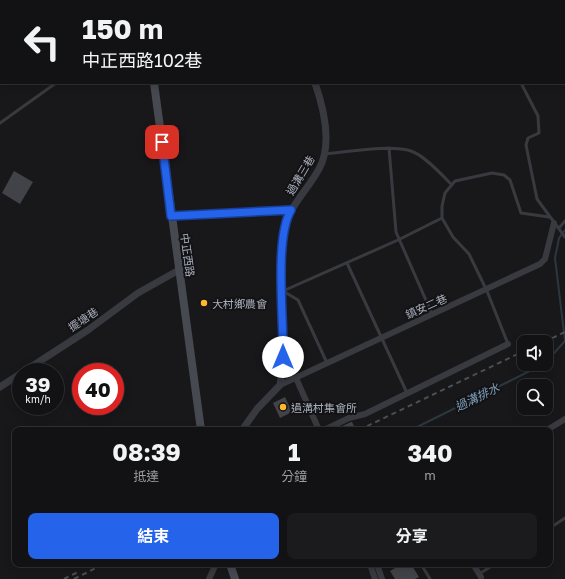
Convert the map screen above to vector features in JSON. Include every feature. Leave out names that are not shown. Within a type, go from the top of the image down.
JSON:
[{"type":"main road","name":"中正西路","points":[[154,84],[201,427]]},
{"type":"main road","points":[[231,567],[235,579]]},
{"type":"street","name":"過溝三巷","points":[[280,385],[283,366],[282,242],[286,218],[319,169],[324,154],[325,128],[322,103],[315,84]]},
{"type":"street","name":"鎮安二巷","points":[[280,385],[432,314],[487,291],[540,264],[545,259],[556,226]]},
{"type":"street","name":"擺塘巷","points":[[0,387],[88,330],[138,293],[179,270]]},
{"type":"street","points":[[330,427],[349,418],[365,414],[508,344]]},
{"type":"street","points":[[296,378],[318,427]]},
{"type":"street","points":[[244,427],[257,408],[280,385]]},
{"type":"street","points":[[552,427],[565,419]]},
{"type":"street","points":[[210,579],[215,567]]},
{"type":"street","points":[[371,567],[375,579]]},
{"type":"street","points":[[378,567],[382,579]]},
{"type":"street","points":[[475,567],[480,577]]},
{"type":"lane","points":[[0,123],[11,113],[54,84]]},
{"type":"lane","points":[[522,84],[538,116],[539,132],[528,138],[526,146],[537,200],[548,217],[565,237]]},
{"type":"lane","points":[[324,154],[389,148],[412,151],[429,163],[452,185]]},
{"type":"lane","points":[[389,148],[396,232],[398,240],[432,314]]},
{"type":"lane","points":[[508,344],[487,291],[469,254],[453,237],[442,218],[442,206],[445,193],[455,181],[492,173],[504,175],[510,180],[521,213],[548,217]]},
{"type":"lane","points":[[171,216],[291,210]]},
{"type":"lane","points":[[283,291],[398,240],[442,218]]},
{"type":"lane","points":[[556,226],[565,221]]},
{"type":"lane","points":[[347,263],[407,393]]},
{"type":"lane","points":[[283,291],[298,300],[327,363]]},
{"type":"lane","points":[[553,526],[565,518]]},
{"type":"lane","points":[[423,567],[430,579]]},
{"type":"lane","points":[[480,577],[492,567]]},
{"type":"building","points":[[14,171],[33,182],[20,204],[2,193]]},
{"type":"building","name":"過溝村集會所","points":[[285,397],[292,412],[280,418],[273,403]]},
{"type":"building","points":[[351,422],[354,427],[340,427]]},
{"type":"building","points":[[397,567],[413,567],[419,577],[415,579],[395,579],[390,571]]},
{"type":"waterway","name":"過溝排水","points":[[553,354],[565,341],[555,258],[559,238],[565,230]]},
{"type":"waterway","name":"過溝排水","points":[[417,427],[530,371]]},
{"type":"railway","points":[[553,338],[565,332]]},
{"type":"railway","points":[[365,427],[517,354]]},
{"type":"railway","points":[[74,579],[98,567]]},
{"type":"railway","points":[[64,579],[78,572]]},
{"type":"place","name":"大村鄉農會","points":[[204,303]]},
{"type":"place","name":"過溝村集會所","points":[[283,407]]},
{"type":"route","points":[[162,142],[171,216],[283,209],[291,210],[286,218],[282,242],[283,357]]}]
